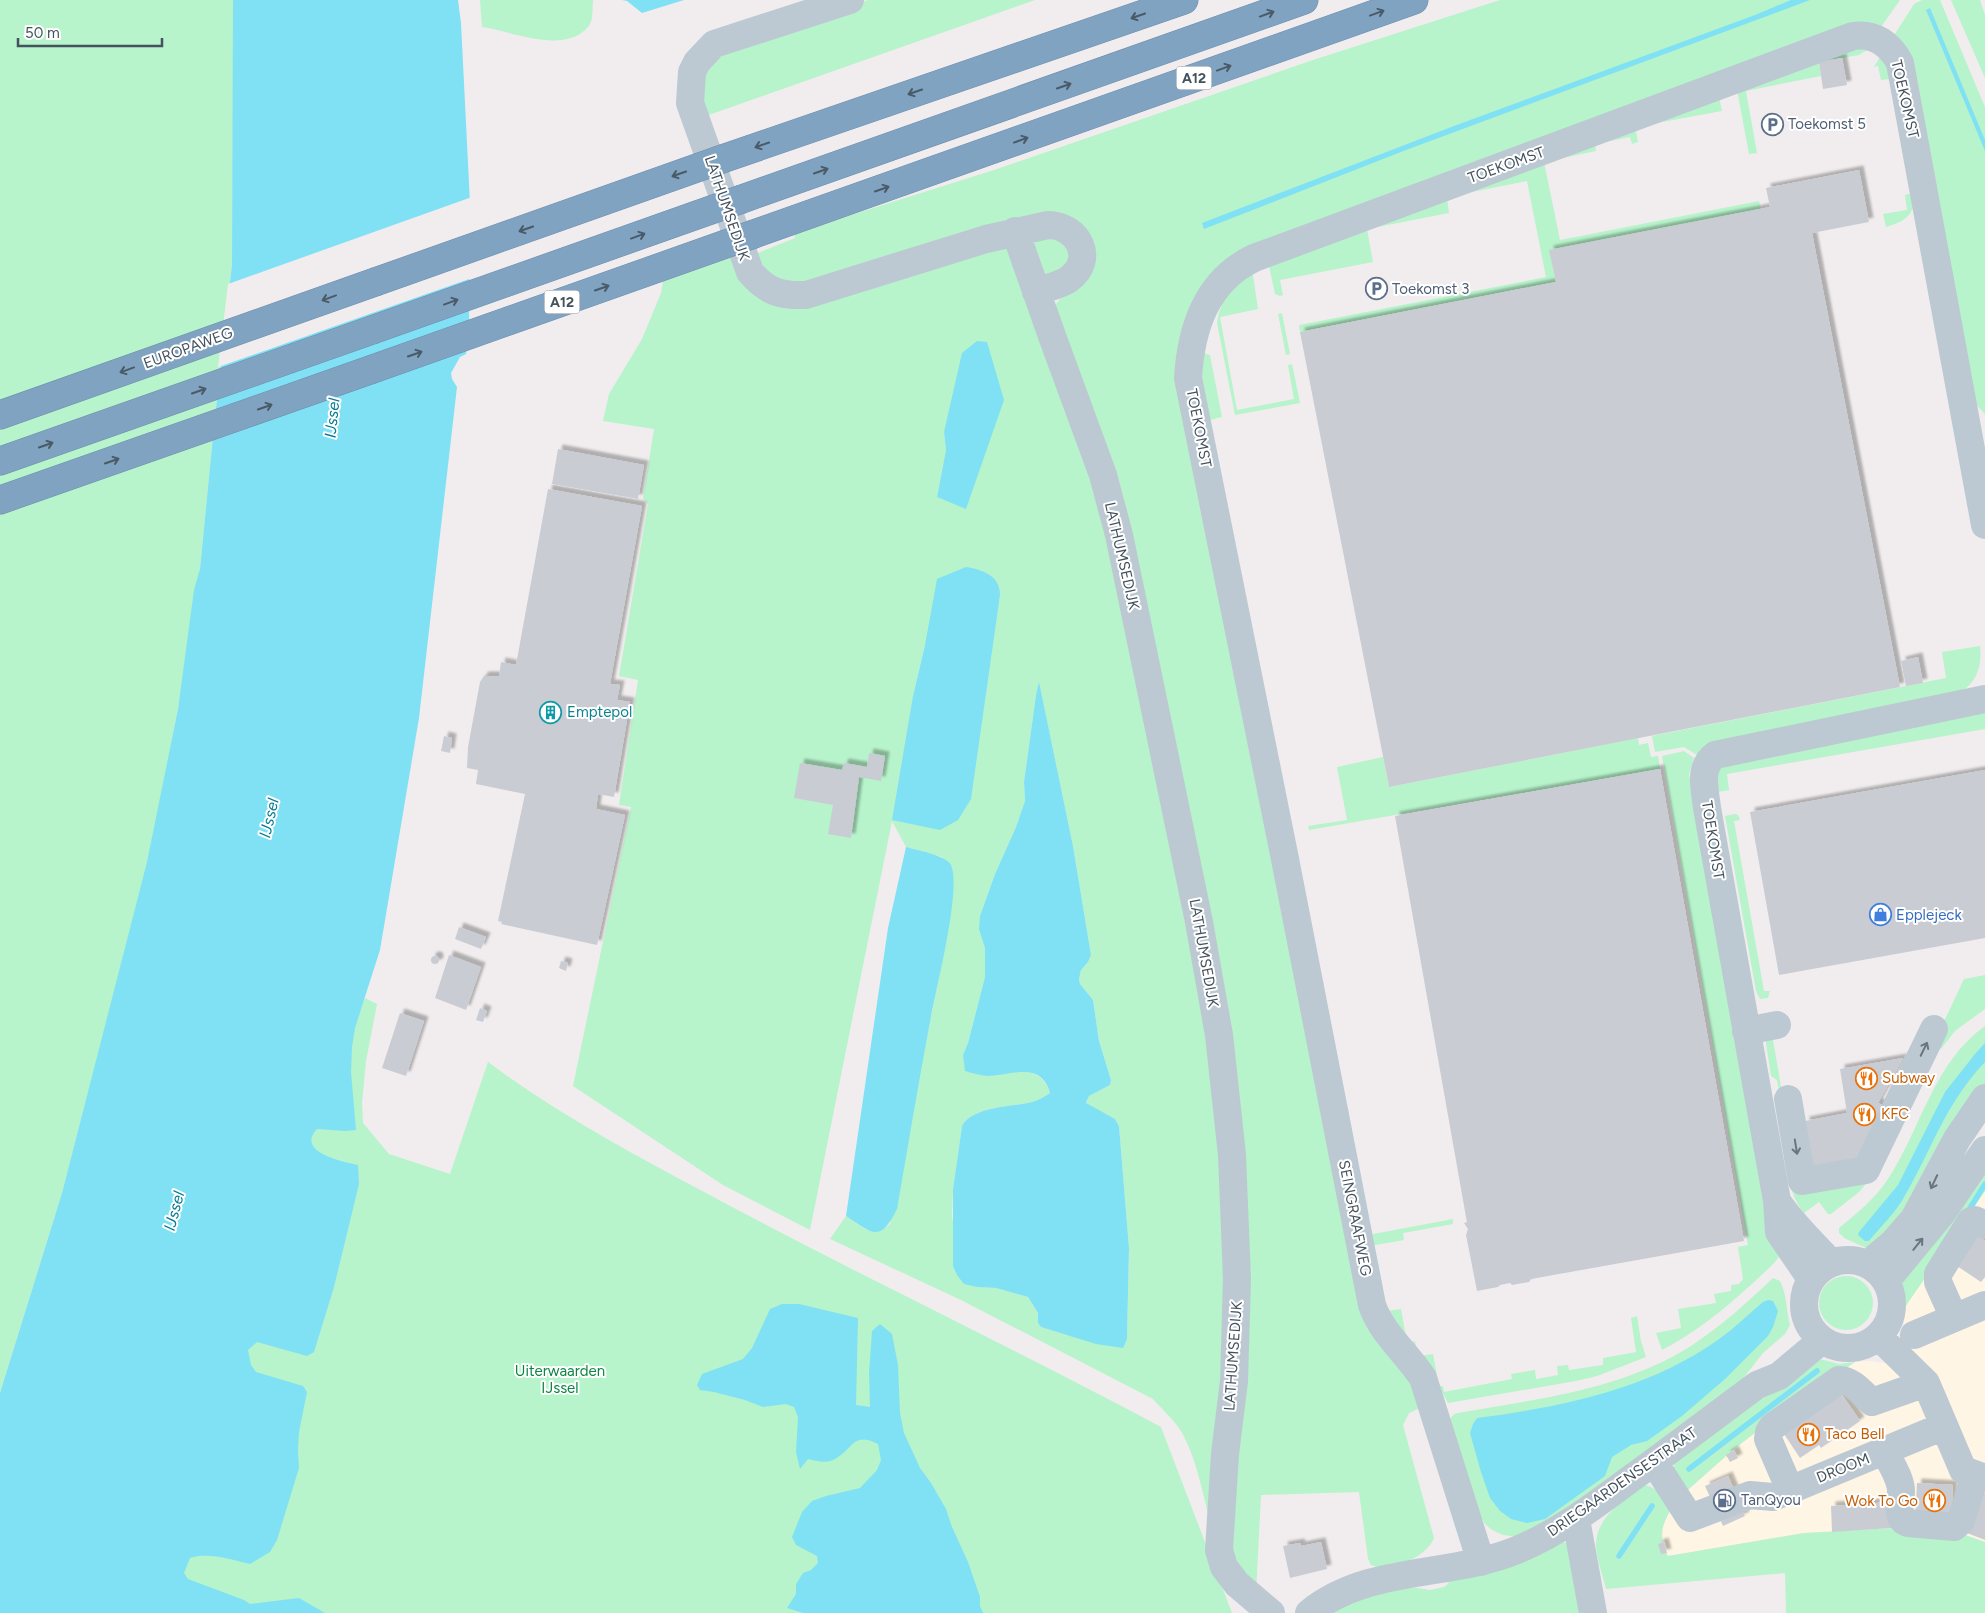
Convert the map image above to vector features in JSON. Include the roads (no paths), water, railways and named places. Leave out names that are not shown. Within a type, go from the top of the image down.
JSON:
[{"type":"highway","name":"EUROPAWEG","points":[[0,415],[725,158],[1184,0]]},
{"type":"highway","name":"A12","points":[[0,461],[1304,0]]},
{"type":"highway","name":"A12","points":[[0,500],[1414,0]]},
{"type":"street","name":"LATHUMSEDIJK","points":[[850,0],[714,44],[696,62],[692,72],[690,103],[744,260],[750,272],[758,282],[768,289],[792,296],[806,295],[986,239],[1048,225],[1058,225],[1074,234],[1080,242],[1082,257],[1078,268],[1069,279],[1036,292]]},
{"type":"street","name":"TOEKOMST","points":[[1284,854],[1188,378],[1193,335],[1206,303],[1216,289],[1231,274],[1251,259],[1853,36],[1862,35],[1870,37],[1889,46],[1900,63],[1985,525]]},
{"type":"street","name":"LATHUMSEDIJK","points":[[1015,232],[1103,475],[1119,535],[1202,941],[1219,1035],[1232,1155],[1238,1279],[1234,1381],[1225,1454],[1219,1550],[1224,1567],[1237,1584],[1271,1613]]},
{"type":"street","name":"TOEKOMST","points":[[1821,1271],[1779,1232],[1777,1201],[1705,793],[1703,777],[1705,766],[1715,754],[1985,699]]},
{"type":"street","name":"SEINGRAAFWEG","points":[[1284,854],[1372,1305],[1376,1317],[1385,1330],[1414,1363],[1424,1378],[1481,1562]]},
{"type":"street","points":[[1746,1031],[1777,1025]]},
{"type":"street","points":[[1788,1099],[1802,1180],[1866,1170],[1934,1029]]},
{"type":"street","points":[[1877,1273],[1893,1243],[1914,1219],[1957,1139],[1985,1098]]},
{"type":"street","points":[[1877,1273],[1942,1213],[1985,1150]]},
{"type":"street","points":[[1954,1318],[1938,1282],[1938,1274],[1971,1221],[1976,1220],[1985,1225]]},
{"type":"street","points":[[1849,1260],[1877,1273],[1891,1293],[1892,1306],[1890,1318],[1884,1330],[1878,1336],[1865,1345],[1840,1348],[1816,1334],[1804,1315],[1803,1303],[1805,1290],[1821,1271],[1849,1260]]},
{"type":"street","points":[[1914,1335],[1985,1305]]},
{"type":"street","name":"DRIEGAARDENSESTRAAT","points":[[1308,1613],[1334,1595],[1365,1583],[1481,1562],[1544,1539],[1576,1519],[1756,1385],[1779,1376],[1816,1334]]},
{"type":"street","points":[[1878,1336],[1926,1383],[1963,1470],[1980,1477],[1958,1525],[1954,1527],[1904,1522],[1901,1517],[1901,1486],[1885,1451]]},
{"type":"street","points":[[1790,1490],[1768,1439],[1772,1427],[1839,1380],[1851,1383],[1872,1402],[1926,1383]]},
{"type":"street","name":"DROOM","points":[[1654,1462],[1690,1518],[1750,1495],[1773,1497],[1944,1426]]},
{"type":"street","points":[[1576,1519],[1593,1613]]},
{"type":"water","name":"IJssel","points":[[233,0],[458,0],[461,23],[470,203],[469,337],[466,354],[460,357],[451,373],[457,387],[419,718],[380,950],[355,1028],[352,1047],[351,1072],[356,1130],[317,1129],[312,1137],[312,1144],[316,1150],[333,1158],[358,1165],[359,1184],[334,1287],[314,1352],[307,1356],[257,1342],[248,1350],[251,1365],[256,1372],[303,1386],[307,1392],[299,1432],[299,1468],[277,1540],[270,1552],[250,1564],[220,1557],[197,1556],[190,1558],[184,1573],[188,1579],[250,1604],[299,1598],[325,1613],[0,1613],[0,1393],[62,1193],[147,862],[178,709],[194,590],[200,569],[232,264]]},
{"type":"water","points":[[622,0],[684,0],[642,13],[627,1]]},
{"type":"water","points":[[1791,0],[1810,0],[1406,150],[1204,229],[1202,223]]},
{"type":"water","points":[[1930,8],[1985,140],[1985,151],[1926,10]]},
{"type":"water","points":[[977,341],[987,342],[1004,400],[966,509],[937,497],[946,450],[944,432],[962,353]]},
{"type":"water","points":[[966,567],[990,575],[997,583],[1000,595],[971,799],[958,820],[940,830],[892,820],[913,696],[925,645],[937,579]]},
{"type":"water","points":[[1039,682],[1073,846],[1091,955],[1081,970],[1079,979],[1080,984],[1093,1000],[1099,1041],[1111,1080],[1110,1085],[1089,1096],[1086,1103],[1115,1119],[1119,1126],[1129,1248],[1127,1339],[1123,1348],[1096,1344],[1041,1327],[1038,1323],[1038,1313],[1028,1297],[996,1288],[964,1284],[953,1266],[953,1189],[962,1126],[967,1119],[984,1111],[1032,1102],[1050,1093],[1046,1083],[1033,1073],[1025,1072],[989,1076],[965,1071],[963,1055],[968,1043],[985,977],[985,948],[979,929],[980,916],[1025,801],[1024,782]]},
{"type":"water","points":[[906,847],[923,851],[948,861],[951,865],[953,877],[953,895],[951,917],[897,1209],[886,1227],[875,1232],[846,1216],[888,928]]},
{"type":"water","points":[[1985,1043],[1985,1062],[1971,1078],[1949,1111],[1903,1199],[1869,1241],[1865,1241],[1858,1235],[1859,1232],[1898,1185],[1945,1092]]},
{"type":"water","points":[[1768,1300],[1773,1301],[1778,1311],[1773,1327],[1768,1336],[1725,1379],[1682,1416],[1647,1441],[1631,1445],[1612,1457],[1605,1476],[1545,1519],[1527,1523],[1511,1519],[1500,1511],[1490,1498],[1470,1433],[1477,1418],[1578,1400],[1642,1380],[1673,1367],[1703,1350]]},
{"type":"water","points":[[782,1304],[799,1304],[858,1318],[856,1405],[870,1407],[869,1373],[872,1331],[880,1324],[892,1334],[898,1365],[900,1413],[904,1433],[920,1468],[946,1509],[968,1562],[980,1597],[980,1606],[983,1613],[803,1613],[787,1608],[796,1594],[796,1584],[803,1573],[811,1570],[818,1563],[817,1556],[796,1545],[792,1537],[802,1512],[812,1501],[860,1488],[877,1470],[881,1460],[878,1444],[863,1439],[858,1440],[832,1461],[822,1462],[808,1459],[800,1469],[796,1452],[798,1417],[794,1407],[786,1404],[763,1407],[745,1400],[700,1390],[697,1385],[702,1374],[743,1359],[752,1348],[770,1309]]},
{"type":"waterway","points":[[1967,1213],[1985,1184]]},
{"type":"waterway","points":[[1689,1469],[1817,1371]]},
{"type":"waterway","points":[[1619,1556],[1652,1506]]},
{"type":"place","name":"Toekomst 5","points":[[1772,124]]},
{"type":"place","name":"Toekomst 3","points":[[1376,289]]},
{"type":"place","name":"Emptepol","points":[[551,712]]},
{"type":"place","name":"Epplejeck","points":[[1880,915]]},
{"type":"place","name":"Subway","points":[[1866,1078]]},
{"type":"place","name":"KFC","points":[[1865,1114]]},
{"type":"place","name":"Taco Bell","points":[[1809,1434]]},
{"type":"place","name":"TanQyou","points":[[1725,1500]]},
{"type":"place","name":"Wok To Go","points":[[1934,1501]]},
{"type":"park label","name":"Uiterwaarden IJssel","points":[[560,1380]]}]
